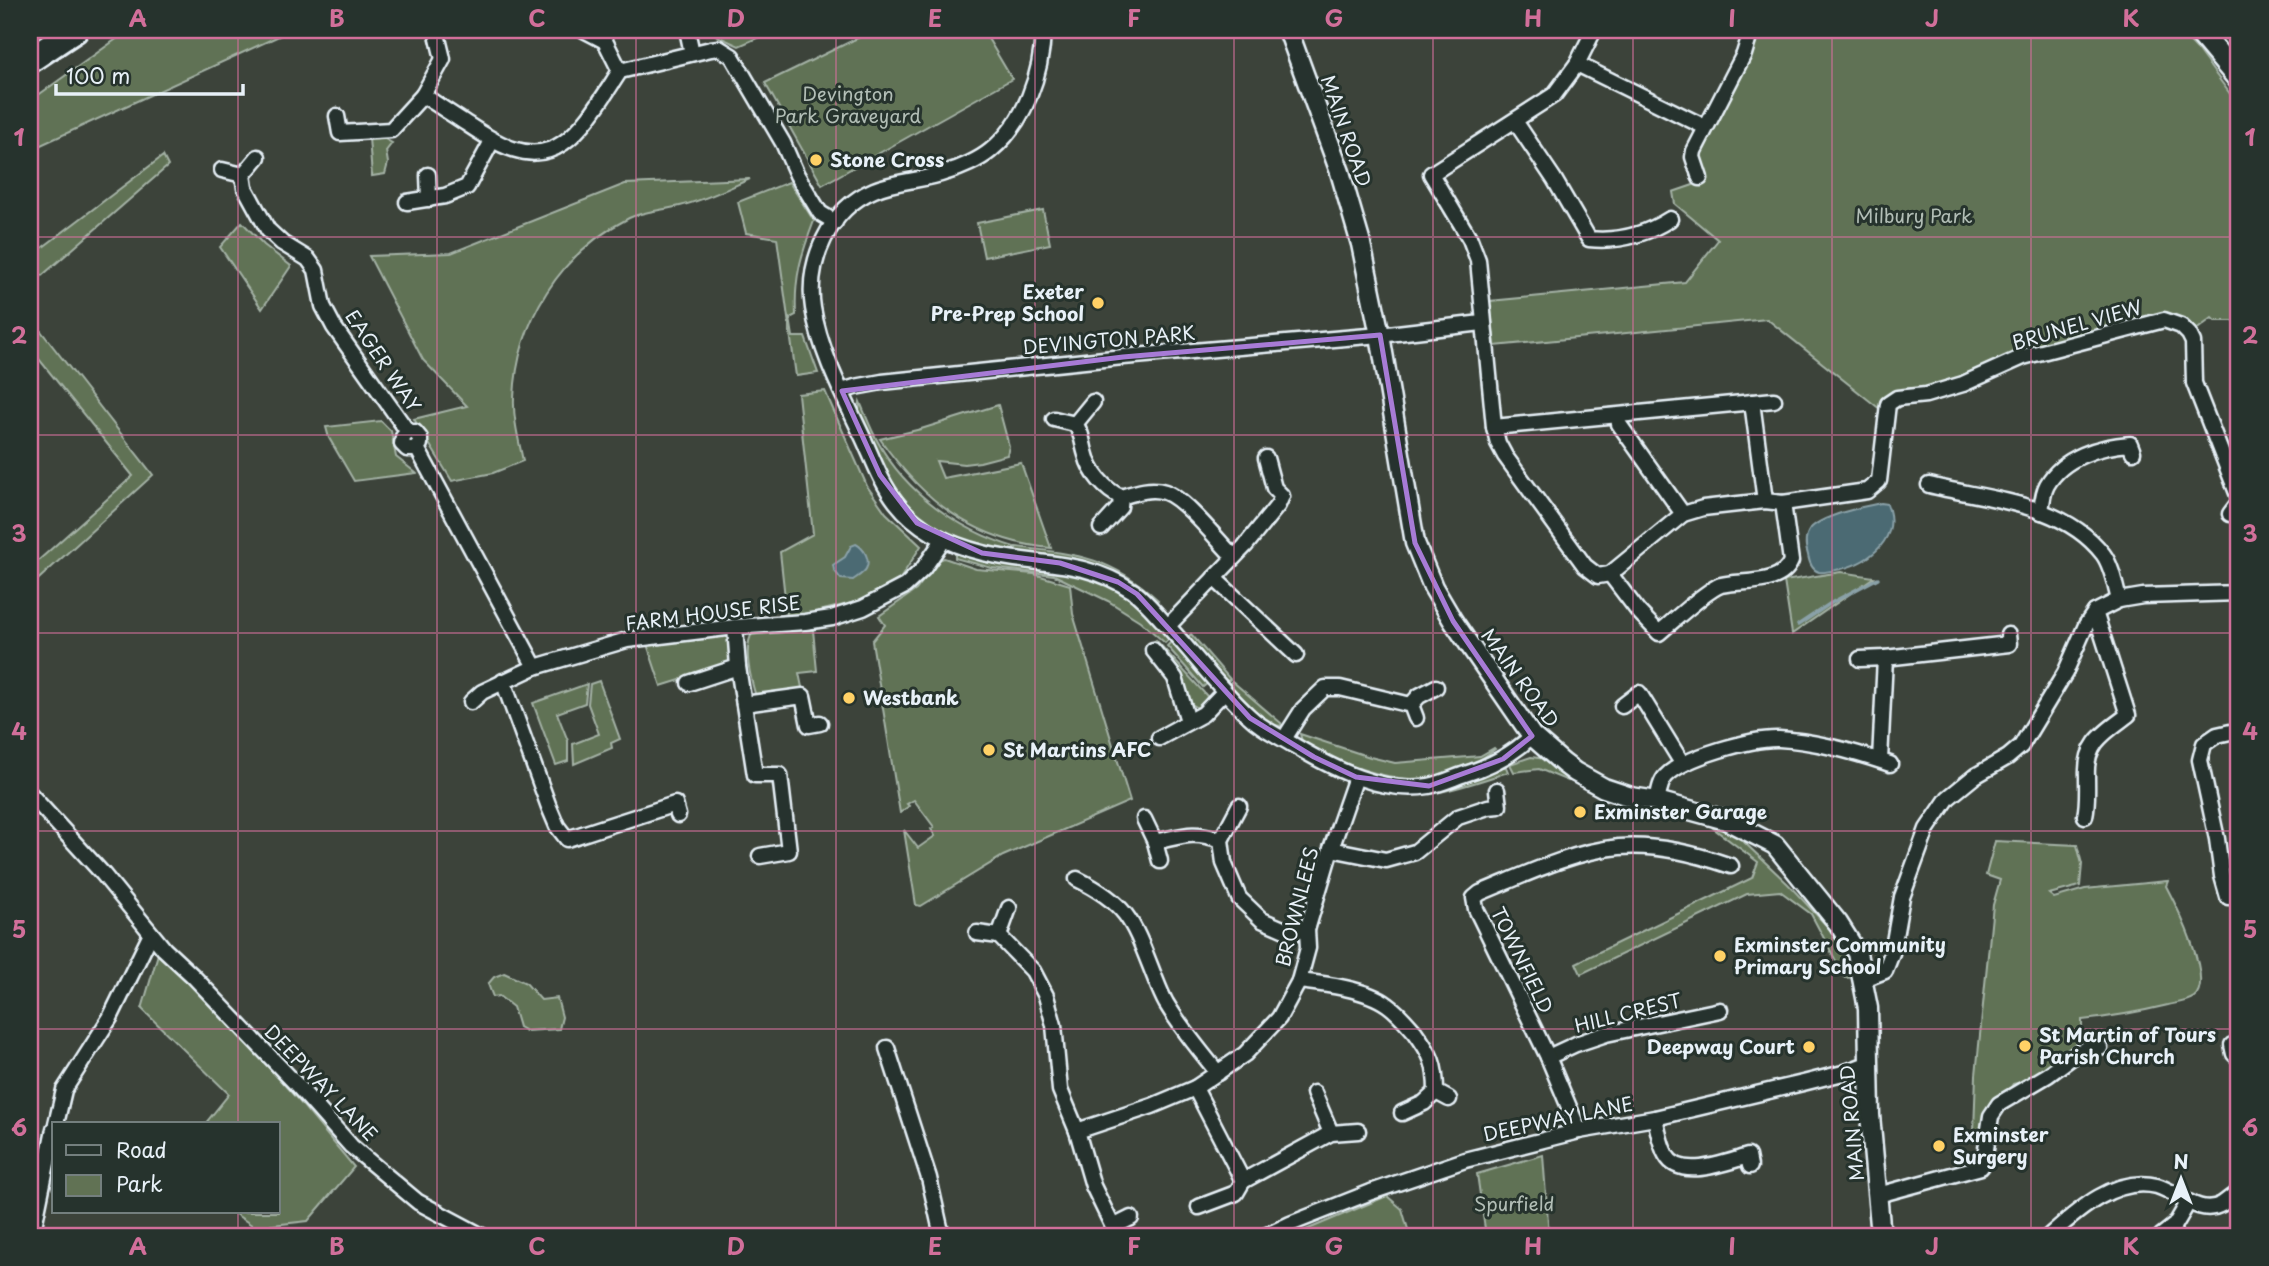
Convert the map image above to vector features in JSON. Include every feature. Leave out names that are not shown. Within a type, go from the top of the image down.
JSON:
[{"type":"highway","points":[[30,60],[75,30]]},
{"type":"main road","points":[[2199,30],[2239,79]]},
{"type":"street","points":[[340,133],[391,130],[423,95],[443,59],[436,30]]},
{"type":"street","points":[[584,30],[605,41],[620,71]]},
{"type":"street","points":[[687,30],[692,53]]},
{"type":"street","points":[[1043,30],[1034,86],[1017,122],[990,152],[946,173],[874,190],[855,202],[835,222],[819,248],[811,275],[813,307],[821,339],[880,475],[896,502],[917,523],[943,540],[982,553],[1060,563],[1101,573],[1137,594],[1250,718],[1314,757],[1356,777],[1404,786],[1429,786],[1484,768],[1503,758],[1532,736]]},
{"type":"street","name":"MAIN ROAD","points":[[1287,30],[1340,173],[1361,244],[1380,335],[1415,543],[1433,587],[1453,621],[1532,736],[1575,772],[1631,797],[1657,801],[1726,820],[1775,845],[1838,923],[1857,953],[1868,1008],[1867,1063],[1881,1236]]},
{"type":"street","points":[[1594,30],[1577,64],[1554,94],[1431,174],[1469,239],[1478,260],[1482,323],[1498,443],[1585,566],[1598,576],[1610,574],[1683,514],[1703,508],[1765,500],[1783,503],[1791,561],[1787,570],[1778,577],[1718,586],[1659,633],[1610,574]]},
{"type":"street","points":[[1700,178],[1693,156],[1705,127],[1744,54],[1748,30]]},
{"type":"street","points":[[423,95],[492,141],[525,153],[539,153],[554,149],[573,135],[620,71],[719,48],[732,55],[820,213],[835,222]]},
{"type":"street","points":[[1577,64],[1705,127]]},
{"type":"street","points":[[337,116],[342,148]]},
{"type":"street","points":[[1515,121],[1554,179],[1589,239],[1604,240],[1646,233],[1670,219]]},
{"type":"street","points":[[407,202],[445,196],[467,187],[492,141]]},
{"type":"street","points":[[222,170],[243,175],[258,156]]},
{"type":"street","name":"EAGER WAY","points":[[243,175],[245,188],[268,230],[282,243],[308,259],[316,270],[323,306],[334,327],[408,432],[415,432],[420,438],[417,448],[535,667]]},
{"type":"street","points":[[428,175],[429,199]]},
{"type":"street","name":"BRUNEL VIEW","points":[[1783,503],[1867,491],[1873,487],[1879,481],[1888,404],[1897,398],[1926,395],[1963,384],[2023,357],[2165,320],[2181,326],[2193,342],[2194,383],[2236,505]]},
{"type":"street","name":"DEVINGTON PARK","points":[[842,391],[882,382],[1482,323]]},
{"type":"street","points":[[1494,427],[1774,400]]},
{"type":"street","points":[[1075,424],[1093,402]]},
{"type":"street","points":[[1752,402],[1765,500]]},
{"type":"street","points":[[1618,416],[1619,424],[1683,514]]},
{"type":"street","points":[[1055,419],[1075,424],[1081,432],[1086,458],[1110,492],[1121,497],[1143,491],[1164,492],[1184,505],[1234,557]]},
{"type":"street","points":[[2041,512],[2046,486],[2067,462],[2130,442]]},
{"type":"street","points":[[1168,626],[1234,557],[1288,494],[1274,488],[1266,458]]},
{"type":"street","points":[[1929,485],[2041,512],[2068,522],[2105,556],[2119,600]]},
{"type":"street","points":[[1101,528],[1120,507],[1121,497]]},
{"type":"street","name":"FARM HOUSE RISE","points":[[471,702],[482,692],[535,667],[638,638],[832,618],[863,608],[905,586],[923,569],[943,540]]},
{"type":"street","points":[[1214,578],[1296,655]]},
{"type":"street","points":[[1864,979],[1885,971],[1892,953],[1902,897],[1927,829],[1948,798],[1975,776],[2008,757],[2021,746],[2065,673],[2086,625],[2095,612],[2119,600],[2143,596],[2239,593]]},
{"type":"street","points":[[2085,816],[2088,805],[2086,761],[2093,744],[2128,715],[2095,612]]},
{"type":"street","points":[[1279,637],[1290,625]]},
{"type":"street","points":[[735,627],[738,667],[755,775],[780,775],[789,851],[760,856]]},
{"type":"street","points":[[1860,659],[2009,643]]},
{"type":"street","points":[[1153,650],[1175,678],[1188,721]]},
{"type":"street","points":[[1657,801],[1664,778],[1682,763],[1716,751],[1775,739],[1806,742],[1885,762],[1885,658]]},
{"type":"street","points":[[689,683],[738,667]]},
{"type":"street","points":[[503,681],[549,807],[557,826],[567,839],[674,804],[678,815]]},
{"type":"street","points":[[1284,739],[1303,709],[1325,688],[1340,688],[1413,712],[1419,696],[1436,687]]},
{"type":"street","points":[[1159,738],[1203,714],[1224,692]]},
{"type":"street","points":[[1622,706],[1639,693],[1682,763]]},
{"type":"street","points":[[744,704],[803,696],[809,724],[820,723]]},
{"type":"street","points":[[2228,897],[2227,875],[2200,760],[2204,744],[2217,735],[2239,730]]},
{"type":"street","name":"BROWNLEES","points":[[1077,1131],[1152,1107],[1195,1088],[1245,1054],[1279,1018],[1299,981],[1308,948],[1307,930],[1356,777]]},
{"type":"street","points":[[1331,849],[1386,860],[1415,852],[1458,817],[1489,807],[1500,813],[1497,790]]},
{"type":"street","name":"DEEPWAY LANE","points":[[30,794],[103,874],[151,934],[296,1084],[351,1146],[418,1202],[482,1236]]},
{"type":"street","points":[[1239,806],[1220,840],[1224,863],[1239,898],[1262,920],[1285,930],[1307,930]]},
{"type":"street","points":[[1144,819],[1160,861]]},
{"type":"street","points":[[1155,842],[1181,834],[1197,834],[1220,840]]},
{"type":"street","name":"TOWNFIELD","points":[[1579,1130],[1548,1057],[1476,909],[1474,898],[1480,893],[1564,859],[1619,848],[1660,848],[1702,856],[1731,866]]},
{"type":"street","points":[[1098,889],[1108,878]]},
{"type":"street","points":[[1077,879],[1098,889],[1122,908],[1137,931],[1165,1001],[1185,1032],[1218,1073]]},
{"type":"street","points":[[999,936],[1009,908]]},
{"type":"street","points":[[977,933],[999,936],[1033,971],[1046,996],[1055,1025],[1060,1090],[1112,1231],[1131,1219]]},
{"type":"street","points":[[56,1122],[64,1090],[110,1018],[151,934]]},
{"type":"street","points":[[1299,981],[1343,987],[1387,1003],[1409,1025],[1426,1047],[1443,1096],[1402,1113]]},
{"type":"street","name":"HILL CREST","points":[[1548,1057],[1606,1034],[1720,1010]]},
{"type":"street","points":[[1878,1195],[1981,1167],[1991,1116],[1999,1104],[2048,1075],[2079,1052],[2092,1046],[2101,1048]]},
{"type":"street","points":[[887,1048],[929,1178],[942,1236]]},
{"type":"street","name":"DEEPWAY LANE","points":[[1265,1236],[1359,1196],[1442,1167],[1579,1130],[1655,1118],[1803,1083],[1843,1073],[1867,1063]]},
{"type":"street","points":[[1195,1088],[1243,1181]]},
{"type":"street","points":[[1314,1093],[1331,1133]]},
{"type":"street","points":[[1655,1118],[1666,1157],[1678,1167],[1695,1169],[1748,1156]]},
{"type":"street","points":[[1199,1208],[1236,1193],[1243,1181],[1331,1133],[1357,1130]]},
{"type":"street","points":[[32,1236],[52,1141]]},
{"type":"street","points":[[2049,1236],[2080,1208],[2109,1193],[2134,1185],[2159,1187],[2188,1203],[2206,1207],[2221,1205],[2239,1192]]},
{"type":"street","points":[[2161,1236],[2175,1225],[2188,1203]]},
{"type":"highlighted area","points":[[1380,335],[1415,543],[1453,621],[1532,736],[1503,759],[1429,786],[1356,777],[1314,757],[1250,718],[1137,594],[1118,582],[1060,563],[982,553],[917,523],[880,475],[842,391],[1123,357]]},
{"type":"green space","points":[[129,30],[292,30],[30,150],[30,101]]},
{"type":"green space","points":[[710,30],[765,30],[764,35],[739,46]]},
{"type":"green space","name":"Devington Park Graveyard","points":[[874,30],[983,30],[1012,79],[822,185],[765,83]]},
{"type":"green space","name":"Milbury Park","points":[[1753,30],[2179,30],[2197,49],[2239,106],[2239,321],[2215,321],[2212,318],[2195,331],[2181,318],[2164,315],[1881,410],[1767,319],[1495,346],[1490,301],[1685,282],[1718,240],[1675,204],[1673,192],[1702,182],[1698,157]]},
{"type":"green space","points":[[369,138],[383,138],[392,143],[386,151],[388,163],[385,174],[372,176]]},
{"type":"green space","points":[[163,156],[168,166],[30,286],[30,257]]},
{"type":"green space","points":[[750,179],[698,201],[629,218],[582,250],[547,292],[524,342],[514,398],[523,461],[493,473],[452,481],[414,419],[467,406],[423,360],[369,256],[451,253],[625,184]]},
{"type":"green space","points":[[789,182],[814,221],[799,267],[796,315],[790,318],[793,337],[805,337],[818,373],[796,376],[777,238],[746,233],[738,202]]},
{"type":"green space","points":[[1043,210],[1050,244],[984,257],[977,223]]},
{"type":"green space","points":[[242,222],[264,245],[291,266],[262,309],[220,247]]},
{"type":"green space","points":[[30,317],[153,475],[30,587],[30,568],[133,476],[30,348]]},
{"type":"green space","points":[[825,391],[867,486],[886,513],[921,546],[900,579],[860,601],[787,616],[780,552],[813,534],[798,394]]},
{"type":"green space","points":[[860,402],[875,437],[903,478],[954,520],[973,531],[1014,547],[1014,552],[980,546],[952,537],[912,509],[884,466],[859,411]]},
{"type":"green space","points":[[998,405],[1009,446],[1007,455],[964,464],[936,461],[943,478],[1021,463],[1051,548],[998,537],[953,514],[914,481],[880,439]]},
{"type":"green space","points":[[381,421],[391,431],[396,457],[416,473],[354,481],[329,438],[326,427]]},
{"type":"green space","points":[[1016,547],[1057,552],[1109,566],[1158,600],[1155,604],[1122,579],[1091,564],[1016,552]]},
{"type":"green space","points":[[955,553],[996,563],[1080,574],[1099,581],[1132,600],[1169,639],[1165,643],[1140,621],[1108,601],[1054,575],[992,568],[955,558]]},
{"type":"green space","points":[[944,558],[976,569],[1034,574],[1070,585],[1073,614],[1130,801],[1003,856],[921,906],[916,905],[904,830],[918,848],[935,836],[931,829],[934,827],[914,800],[900,813],[872,641],[885,625],[879,616],[916,590],[939,560]]},
{"type":"green space","points":[[1841,572],[1874,577],[1792,634],[1784,581]]},
{"type":"green space","points":[[813,630],[817,671],[799,673],[803,692],[756,697],[748,655],[753,632]]},
{"type":"green space","points":[[726,634],[731,638],[732,659],[725,666],[661,686],[647,644]]},
{"type":"green space","points":[[1191,634],[1230,679],[1225,683],[1187,638]]},
{"type":"green space","points":[[1156,640],[1207,696],[1206,701],[1198,708],[1190,703],[1182,676],[1179,677],[1153,642]]},
{"type":"green space","points":[[1171,642],[1208,683],[1203,687],[1167,646]]},
{"type":"green space","points":[[599,681],[620,739],[611,743],[612,748],[574,764],[573,744],[599,734],[588,704],[590,684]]},
{"type":"green space","points":[[1232,681],[1282,726],[1267,722],[1252,711],[1227,686]]},
{"type":"green space","points":[[587,684],[585,703],[557,713],[568,741],[568,761],[556,765],[533,703]]},
{"type":"green space","points":[[1300,734],[1395,763],[1480,756],[1495,749],[1471,765],[1447,775],[1424,779],[1400,778],[1376,774],[1303,745]]},
{"type":"green space","points":[[1531,757],[1546,759],[1569,778],[1568,781],[1539,769],[1514,772],[1510,764]]},
{"type":"green space","points":[[1506,767],[1508,772],[1441,792],[1409,795],[1372,791],[1372,788],[1394,791]]},
{"type":"green space","points":[[1725,824],[1788,884],[1850,951],[1855,977],[1845,978],[1811,914],[1780,891],[1747,894],[1581,974],[1576,963],[1752,878],[1758,862],[1713,828]]},
{"type":"green space","points":[[1995,841],[2077,845],[2082,864],[2080,886],[2049,894],[2054,898],[2085,889],[2168,881],[2166,886],[2192,943],[2200,976],[2199,988],[2194,997],[2185,1001],[2082,1020],[2082,1045],[2057,1057],[2056,1061],[2032,1080],[2013,1084],[1983,1131],[1974,1131],[1976,1075],[1993,905],[2000,880],[1986,875]]},
{"type":"green space","points":[[160,947],[299,1101],[354,1167],[308,1221],[255,1227],[235,1214],[280,1214],[280,1122],[207,1122],[229,1094],[142,1009]]},
{"type":"green space","points":[[504,973],[526,983],[541,1000],[557,998],[562,1017],[559,1029],[526,1031],[519,1027],[513,1007],[499,996],[493,997],[488,984],[494,977]]},
{"type":"green space","name":"Spurfield","points":[[1543,1155],[1549,1236],[1486,1236],[1477,1174]]},
{"type":"green space","points":[[1387,1196],[1402,1209],[1410,1236],[1292,1236]]},
{"type":"water","points":[[1881,503],[1887,504],[1890,528],[1880,547],[1852,566],[1824,572],[1814,569],[1806,545],[1810,529],[1833,516]]},
{"type":"water","points":[[856,544],[866,555],[866,569],[853,580],[841,579],[833,565],[845,557],[851,546]]},
{"type":"waterway","points":[[1798,625],[1831,603],[1878,578]]},
{"type":"place","name":"Stone Cross","points":[[816,160]]},
{"type":"place","name":"Exeter Pre-Prep School","points":[[1098,303]]},
{"type":"place","name":"Westbank","points":[[849,698]]},
{"type":"place","name":"St Martins AFC","points":[[989,750]]},
{"type":"place","name":"Exminster Garage","points":[[1580,812]]},
{"type":"place","name":"Exminster Community Primary School","points":[[1720,956]]},
{"type":"place","name":"St Martin of Tours Parish Church","points":[[2025,1046]]},
{"type":"place","name":"Deepway Court","points":[[1809,1047]]},
{"type":"place","name":"Exminster Surgery","points":[[1939,1146]]}]
